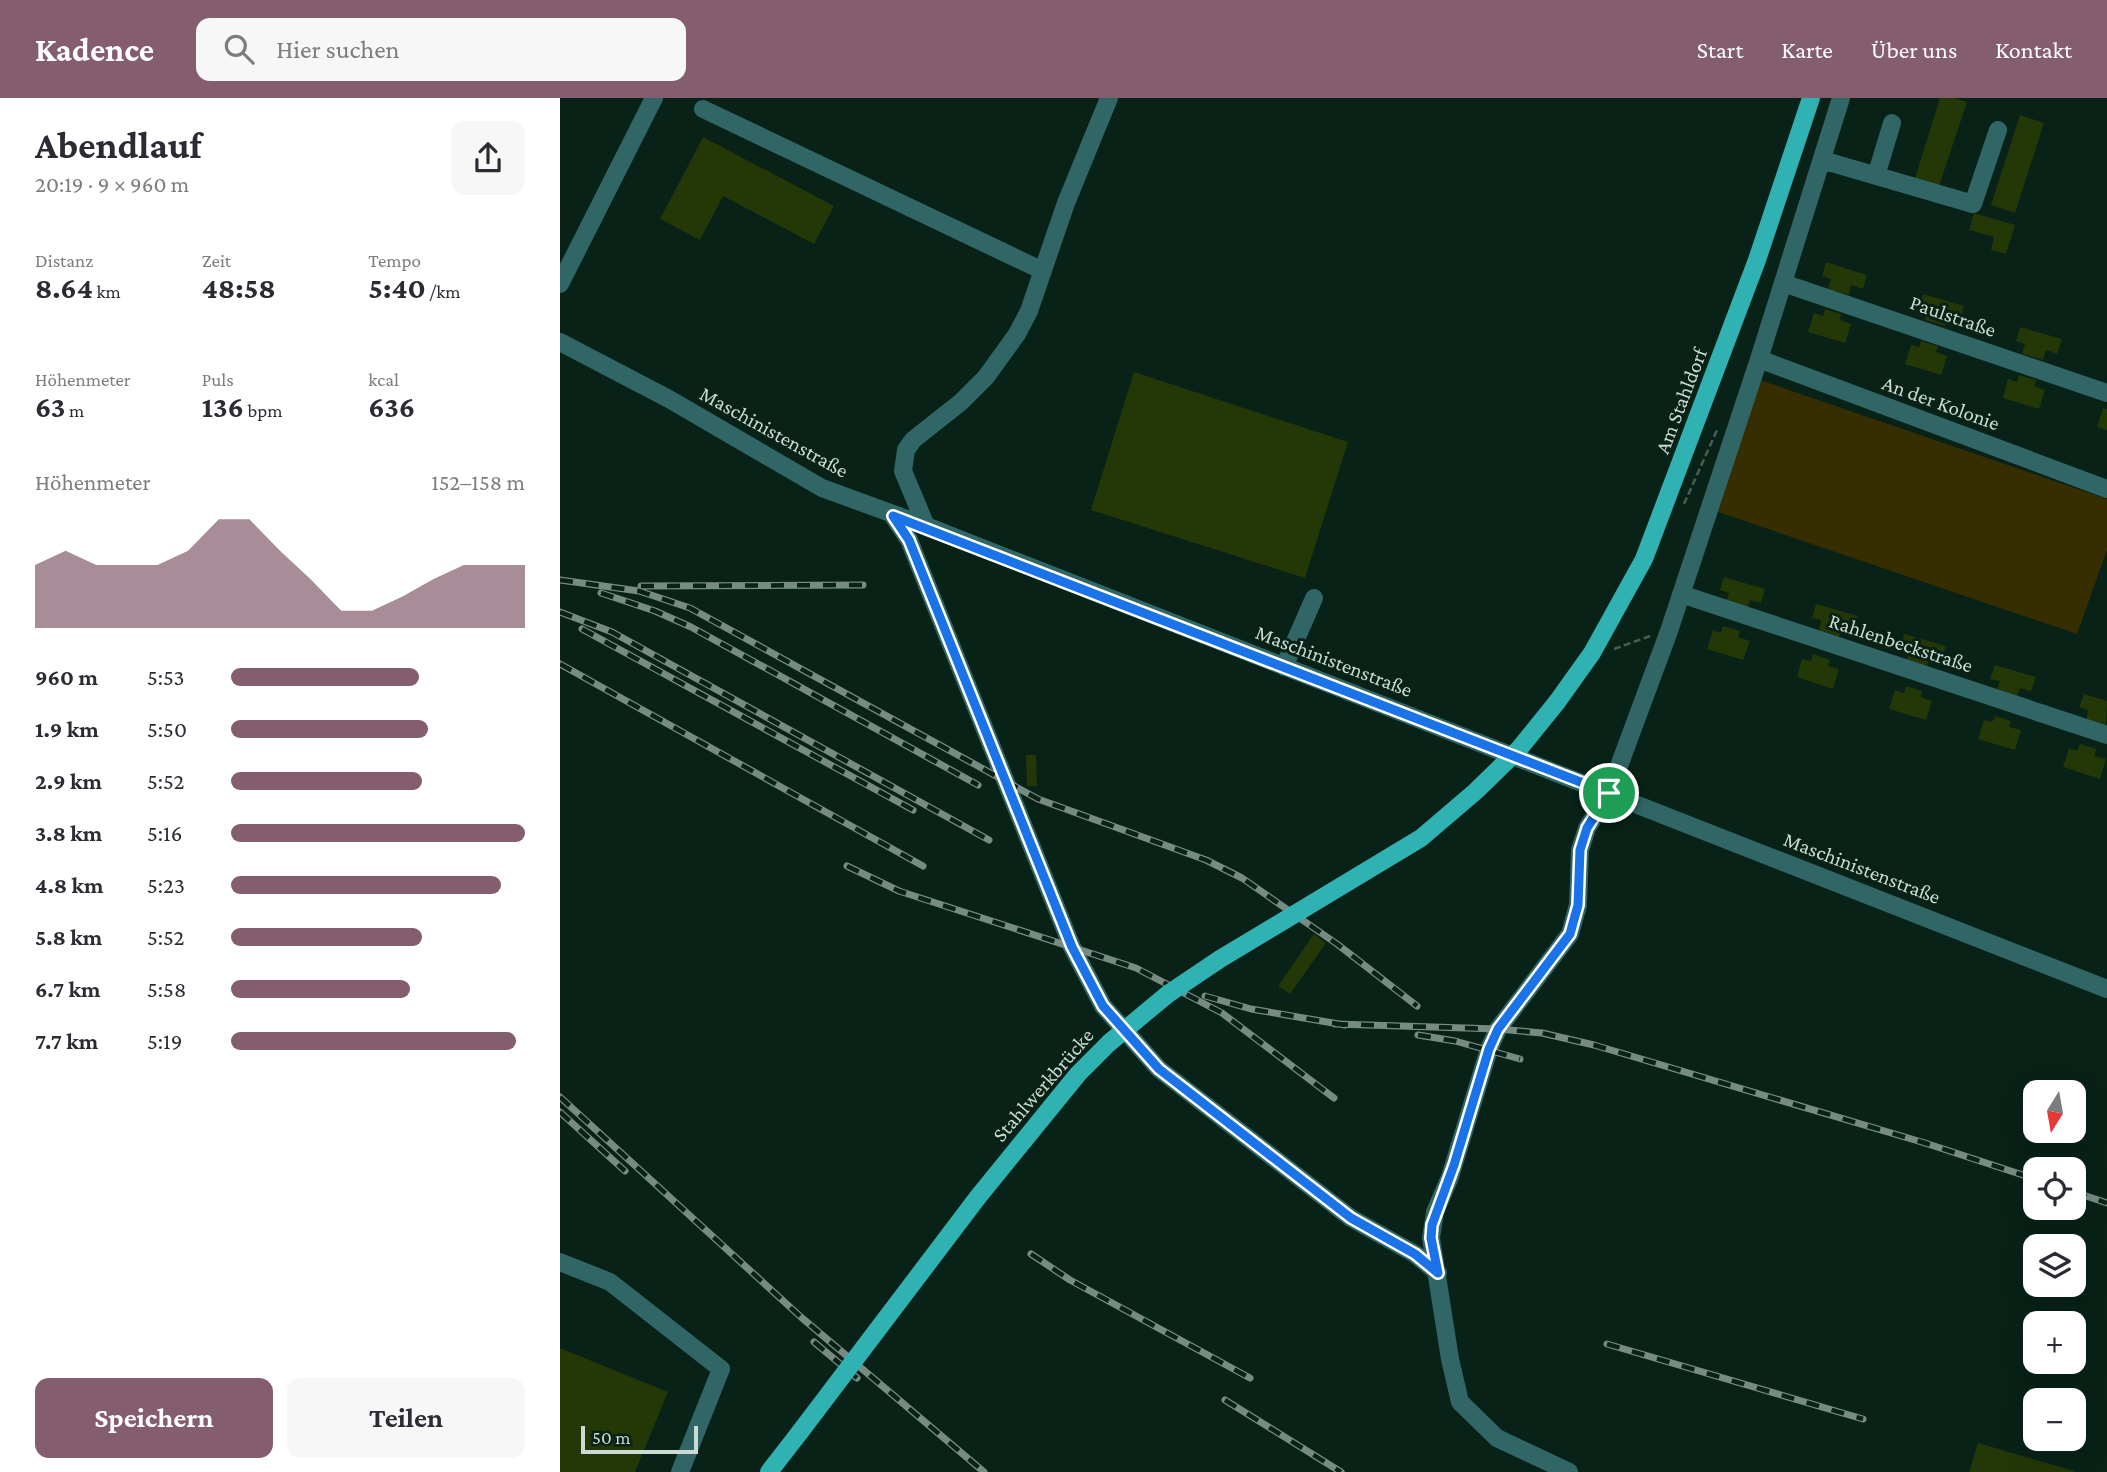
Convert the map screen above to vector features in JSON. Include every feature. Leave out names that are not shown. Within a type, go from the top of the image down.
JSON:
[{"type":"main road","name":"Am Stahldorf","points":[[1556,702],[1592,653],[1644,559],[1730,335],[1811,98]]},
{"type":"main road","name":"Stahlwerkbrücke","points":[[769,1472],[978,1197],[1077,1074],[1168,993],[1421,838],[1476,791],[1519,749],[1556,702]]},
{"type":"street","points":[[560,284],[654,98]]},
{"type":"street","points":[[926,527],[903,471],[906,450],[913,440],[961,402],[1003,355],[1029,311],[1066,203],[1109,98]]},
{"type":"street","points":[[1569,1472],[1497,1438],[1460,1402],[1450,1359],[1431,1238],[1432,1225],[1454,1165],[1489,1049],[1498,1029],[1570,934],[1578,905],[1580,850],[1587,828],[1609,793],[1651,681],[1759,359],[1841,98]]},
{"type":"street","points":[[703,109],[1043,271]]},
{"type":"street","points":[[1876,176],[1892,123]]},
{"type":"street","points":[[1822,160],[1973,204],[1998,130]]},
{"type":"street","name":"Paulstraße","points":[[1783,283],[2107,393]]},
{"type":"street","name":"Maschinistenstraße","points":[[560,342],[670,399],[822,488],[2107,989]]},
{"type":"street","name":"An der Kolonie","points":[[1759,359],[2107,489]]},
{"type":"street","points":[[893,516],[909,540],[1072,947],[1103,1006],[1159,1069],[1351,1218],[1415,1254],[1438,1273]]},
{"type":"street","name":"Rahlenbeckstraße","points":[[1681,594],[2107,736]]},
{"type":"street","points":[[1284,667],[1314,598]]},
{"type":"street","points":[[560,1262],[610,1282],[721,1368],[680,1472]]},
{"type":"path","points":[[1614,649],[1655,635]]},
{"type":"shaded area","points":[[1760,380],[2107,499],[2107,550],[2077,634],[1718,512]]},
{"type":"building","points":[[1940,98],[1955,98],[1967,102],[1939,186],[1915,178]]},
{"type":"building","points":[[2020,115],[2044,123],[2015,213],[1991,205]]},
{"type":"building","points":[[703,137],[834,206],[814,244],[723,196],[700,240],[660,219]]},
{"type":"building","points":[[1974,213],[2015,225],[2006,254],[1991,250],[1994,237],[1969,230]]},
{"type":"building","points":[[1826,262],[1867,275],[1863,289],[1851,285],[1849,295],[1828,289],[1831,279],[1822,276]]},
{"type":"building","points":[[1923,294],[1964,306],[1960,320],[1948,317],[1945,326],[1925,320],[1928,310],[1919,307]]},
{"type":"building","points":[[1825,309],[1841,314],[1840,320],[1851,324],[1845,343],[1808,332],[1814,313],[1823,316]]},
{"type":"building","points":[[2020,327],[2062,339],[2057,354],[2046,350],[2043,360],[2022,354],[2025,344],[2016,341]]},
{"type":"building","points":[[1921,341],[1938,346],[1936,352],[1947,356],[1941,375],[1905,364],[1911,345],[1919,347]]},
{"type":"building","points":[[1134,372],[1348,442],[1305,578],[1091,510]]},
{"type":"building","points":[[2019,375],[2036,380],[2034,386],[2045,390],[2039,409],[2003,398],[2008,379],[2017,382]]},
{"type":"building","points":[[2103,408],[2107,409],[2107,430],[2097,427]]},
{"type":"building","points":[[1724,577],[1765,589],[1761,603],[1750,600],[1747,609],[1726,603],[1729,593],[1720,590]]},
{"type":"building","points":[[1816,604],[1858,616],[1853,630],[1842,627],[1839,637],[1819,630],[1821,620],[1812,618]]},
{"type":"building","points":[[1723,626],[1740,631],[1738,637],[1750,641],[1743,660],[1707,649],[1713,630],[1721,633]]},
{"type":"building","points":[[1904,634],[1946,646],[1941,660],[1930,657],[1927,666],[1907,660],[1909,650],[1901,647]]},
{"type":"building","points":[[1813,654],[1830,660],[1828,666],[1839,669],[1833,689],[1797,677],[1802,659],[1811,661]]},
{"type":"building","points":[[1995,665],[2036,677],[2031,691],[2020,688],[2017,698],[1996,691],[2000,681],[1990,679]]},
{"type":"building","points":[[1906,686],[1922,691],[1921,697],[1932,701],[1926,720],[1889,709],[1895,690],[1904,693]]},
{"type":"building","points":[[2084,694],[2107,701],[2106,726],[2086,720],[2088,710],[2079,707]]},
{"type":"building","points":[[1995,716],[2011,721],[2009,727],[2021,730],[2015,750],[1978,739],[1984,720],[1992,722]]},
{"type":"building","points":[[2080,744],[2096,749],[2094,756],[2106,759],[2100,779],[2063,767],[2069,748],[2077,751]]},
{"type":"building","points":[[1026,755],[1036,755],[1037,786],[1027,786]]},
{"type":"building","points":[[1314,934],[1326,943],[1290,994],[1278,986]]},
{"type":"building","points":[[560,1348],[668,1392],[635,1472],[560,1472]]},
{"type":"building","points":[[1978,1443],[2074,1471],[2074,1472],[1969,1472]]},
{"type":"railway","points":[[560,580],[639,591],[690,608],[1038,799],[1206,860],[1242,878],[1337,944],[1417,1006]]},
{"type":"railway","points":[[641,586],[863,585]]},
{"type":"railway","points":[[601,593],[655,611],[691,627],[978,785]]},
{"type":"railway","points":[[560,612],[612,632],[989,840]]},
{"type":"railway","points":[[582,629],[913,810]]},
{"type":"railway","points":[[560,664],[923,866]]},
{"type":"railway","points":[[847,866],[899,891],[1136,968],[1222,1013],[1334,1098]]},
{"type":"railway","points":[[1205,996],[1251,1009],[1345,1025]]},
{"type":"railway","points":[[1335,1024],[1542,1033],[1594,1045],[1925,1143],[2023,1175]]},
{"type":"railway","points":[[1418,1035],[1455,1041],[1520,1059]]},
{"type":"railway","points":[[560,1097],[802,1318],[984,1472]]},
{"type":"railway","points":[[560,1112],[625,1171]]},
{"type":"railway","points":[[2086,1196],[2107,1203]]},
{"type":"railway","points":[[1031,1254],[1070,1280],[1250,1378]]},
{"type":"railway","points":[[814,1342],[857,1378]]},
{"type":"railway","points":[[1607,1344],[1863,1419]]},
{"type":"railway","points":[[1225,1400],[1341,1472]]},
{"type":"route","points":[[893,516],[926,527],[1609,793],[1587,828],[1580,850],[1578,905],[1570,934],[1498,1029],[1489,1049],[1454,1165],[1432,1225],[1431,1238],[1438,1273],[1415,1254],[1351,1218],[1159,1069],[1103,1006],[1072,947],[909,540],[893,516]]}]
